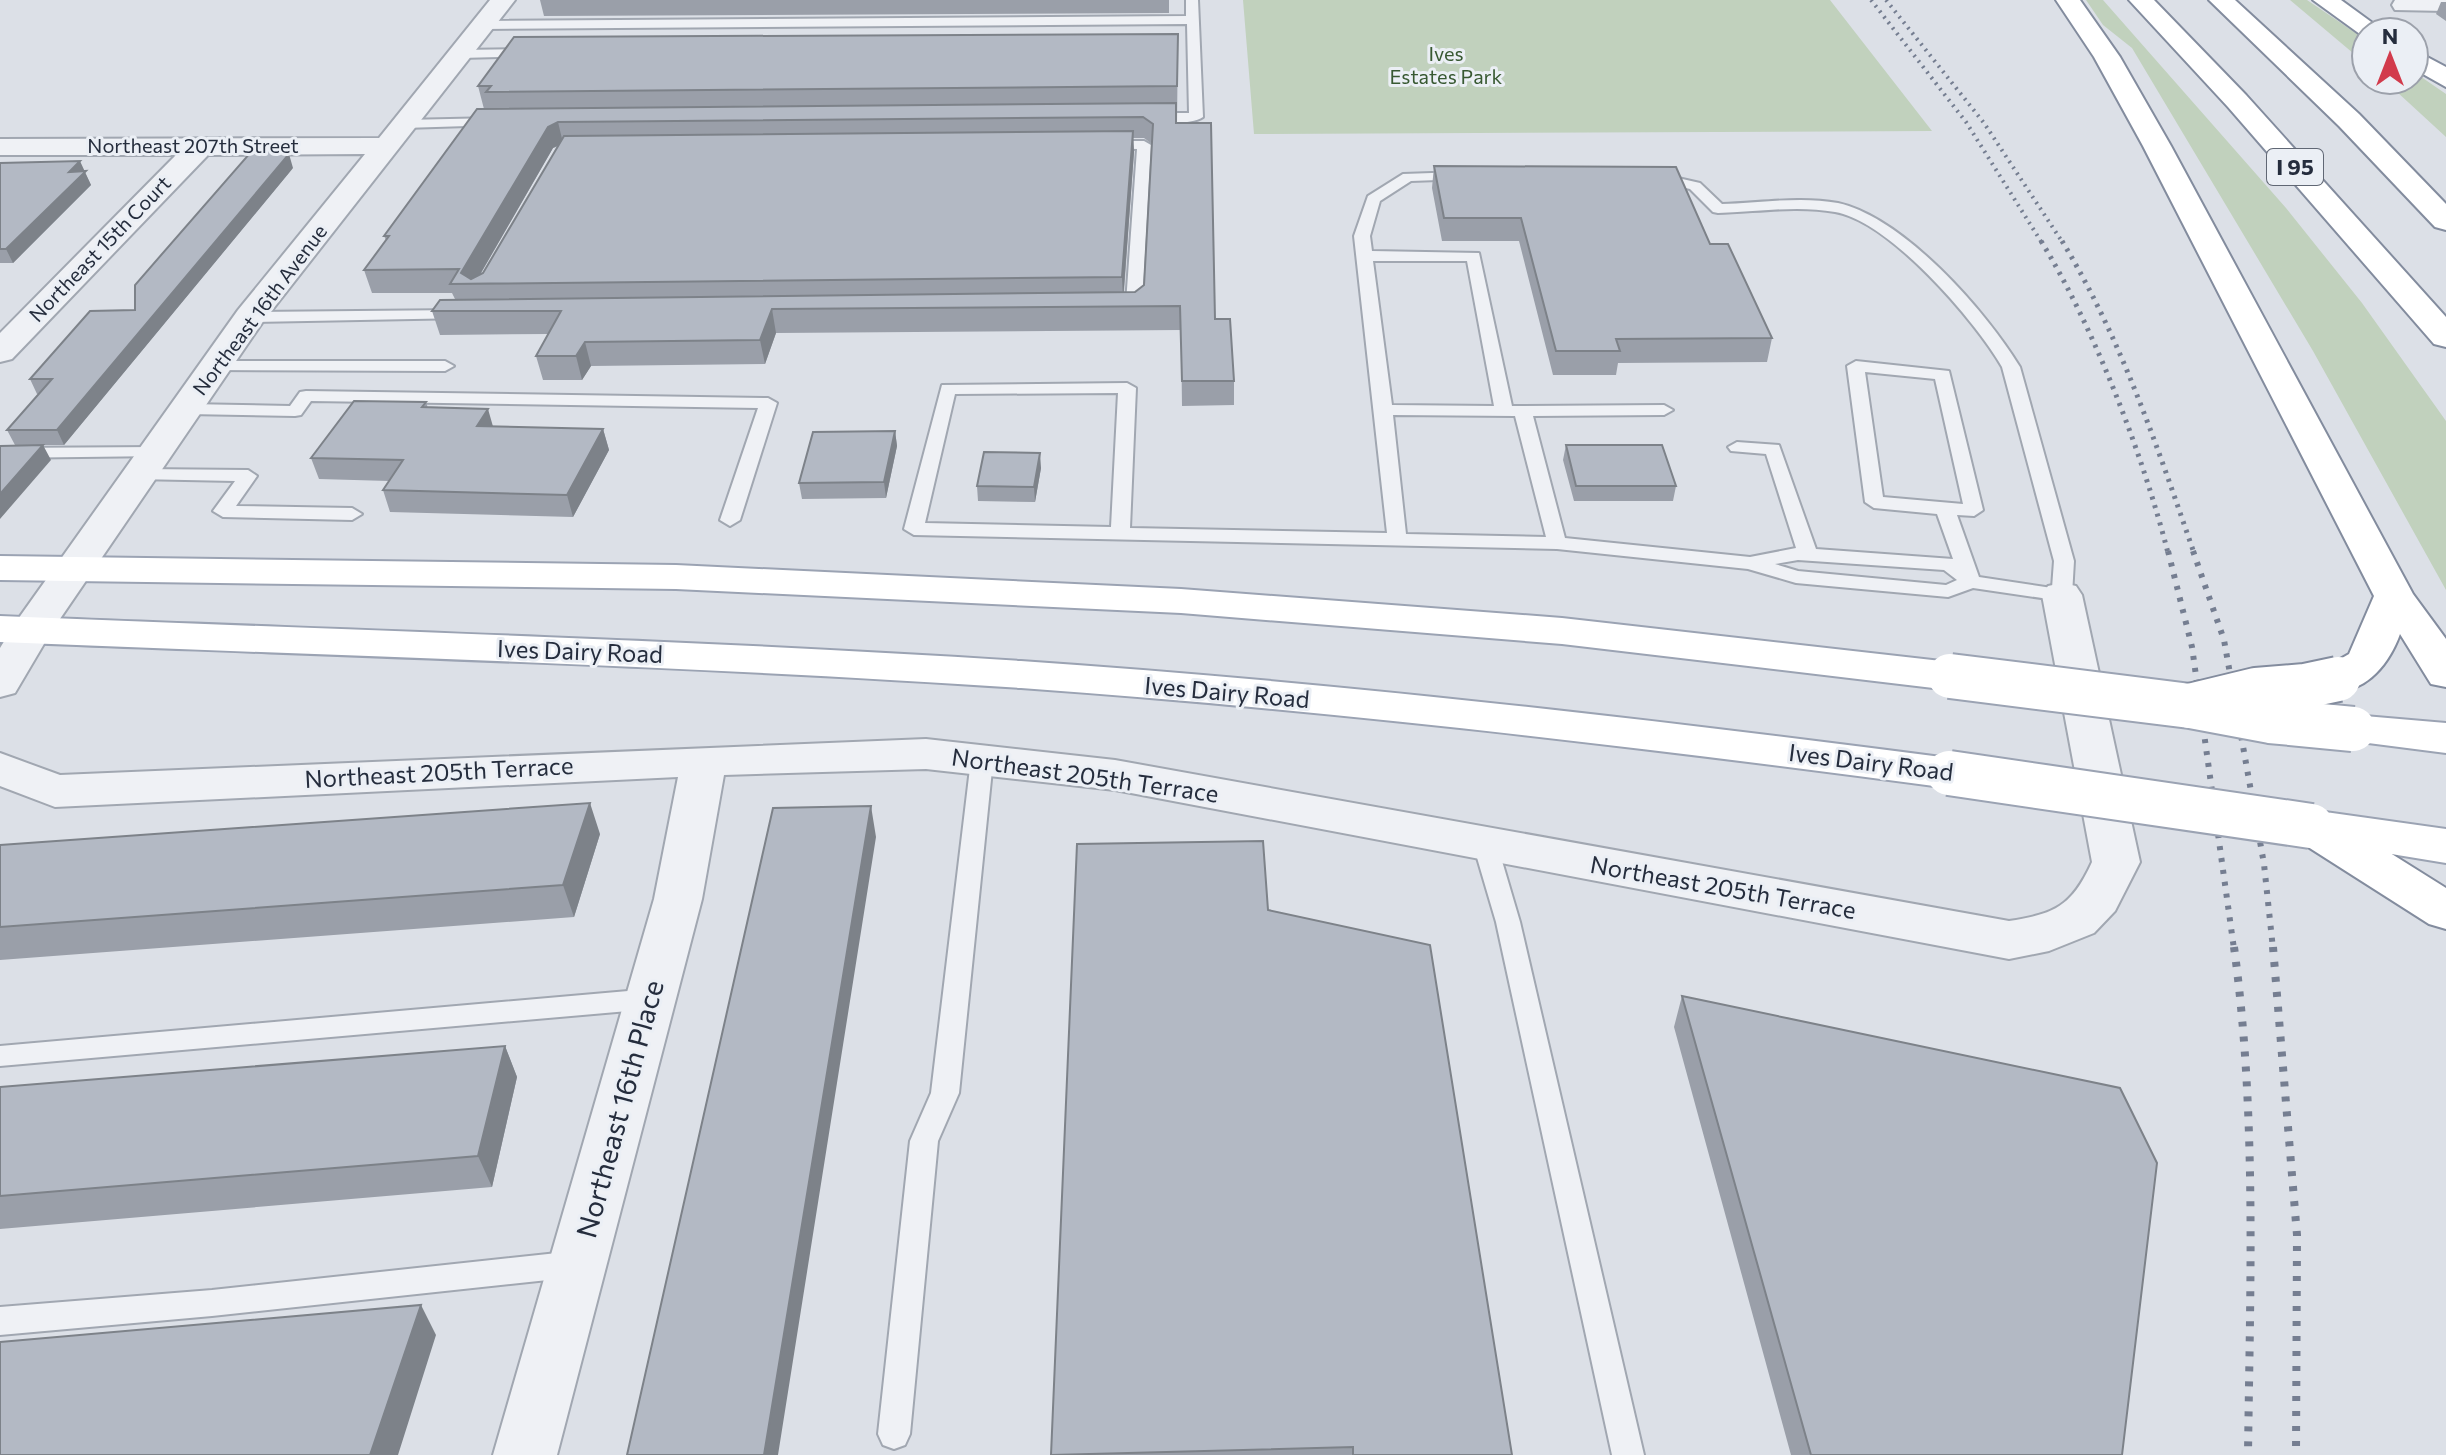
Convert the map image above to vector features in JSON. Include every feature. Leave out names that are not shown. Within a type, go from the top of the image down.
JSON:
[{"type":"main road","points":[[2068,0],[2112,66],[2157,146],[2394,596],[2446,674]]},
{"type":"main road","name":"I 95","points":[[2141,0],[2237,101],[2446,337]]},
{"type":"main road","points":[[2171,0],[2272,100]]},
{"type":"main road","points":[[2221,0],[2349,120],[2446,221]]},
{"type":"main road","points":[[2250,0],[2387,129],[2446,190]]},
{"type":"main road","points":[[2325,0],[2350,17]]},
{"type":"main road","points":[[0,568],[676,577],[1181,601],[1562,631],[2190,706],[2270,721],[2446,738]]},
{"type":"main road","points":[[2190,706],[2256,690],[2305,686],[2338,679],[2366,662],[2394,596]]},
{"type":"main road","name":"Ives Dairy Road","points":[[16,630],[633,653],[1023,676],[1431,713],[1949,773],[2446,846]]},
{"type":"main road","points":[[2311,826],[2441,908]]},
{"type":"street","name":"Northeast 16th Avenue","points":[[16,630],[77,569],[250,317],[503,0]]},
{"type":"street","points":[[2404,5],[2446,4]]},
{"type":"street","name":"Northeast 207th Street","points":[[0,147],[201,146],[395,135]]},
{"type":"street","name":"Northeast 15th Court","points":[[0,352],[201,146]]},
{"type":"street","points":[[13,299],[50,298]]},
{"type":"street","name":"Northeast 205th Terrace","points":[[0,768],[55,791],[704,761],[926,754],[1115,775],[2009,940],[2058,932],[2089,912],[2104,891],[2116,862],[2062,595]]},
{"type":"street","points":[[0,683],[16,630]]},
{"type":"street","name":"Northeast 16th Place","points":[[525,1455],[678,899],[704,761]]},
{"type":"lane","points":[[1133,117],[1196,117],[1186,49],[1193,20],[1192,0]]},
{"type":"lane","points":[[483,25],[1193,20]]},
{"type":"lane","points":[[460,54],[539,53]]},
{"type":"lane","points":[[395,135],[506,122]]},
{"type":"lane","points":[[1082,145],[1144,145],[1134,308],[1103,309]]},
{"type":"lane","points":[[1120,533],[1127,388],[948,389],[914,529],[1557,543],[1750,563],[1796,577],[1948,591],[1971,582],[2062,595],[2064,561],[2011,367],[1999,347],[1898,236],[1869,219],[1837,207],[1718,209],[1695,186],[1647,175],[1631,175]]},
{"type":"lane","points":[[1397,541],[1362,236],[1373,199],[1408,177],[1472,176]]},
{"type":"lane","points":[[1365,256],[1474,256],[1514,410],[1557,543]]},
{"type":"lane","points":[[250,317],[472,315]]},
{"type":"lane","points":[[216,366],[445,366]]},
{"type":"lane","points":[[1856,366],[1943,375],[1974,510],[1945,509],[1874,502],[1856,366]]},
{"type":"lane","points":[[187,409],[295,411],[306,396],[768,403],[730,520]]},
{"type":"lane","points":[[1384,410],[1664,410]]},
{"type":"lane","points":[[1737,447],[1773,449],[1808,555]]},
{"type":"lane","points":[[0,453],[149,463],[248,476],[223,511],[352,514]]},
{"type":"lane","points":[[1945,509],[1971,582]]},
{"type":"lane","points":[[1750,563],[1808,555],[1949,564],[1971,582]]},
{"type":"lane","points":[[894,1434],[924,1141],[945,1093],[982,760]]},
{"type":"lane","points":[[1485,844],[1508,922],[1628,1455]]},
{"type":"lane","points":[[0,1056],[651,999]]},
{"type":"lane","points":[[0,1321],[212,1303],[578,1264]]},
{"type":"green space","name":"Ives Estates Park","points":[[1243,0],[1830,0],[1932,131],[1254,134]]},
{"type":"green space","points":[[2086,0],[2103,0],[2286,208],[2362,303],[2446,421],[2446,590],[2313,351],[2132,48],[2103,25]]},
{"type":"green space","points":[[2290,0],[2307,0],[2350,29],[2350,51]]},
{"type":"green space","points":[[2430,83],[2446,94],[2446,137],[2401,96],[2430,96]]},
{"type":"building","points":[[1178,34],[1177,86],[486,92],[491,86],[478,86],[514,37]]},
{"type":"building","points":[[1176,103],[1176,123],[1211,123],[1215,319],[1230,319],[1234,381],[1182,381],[1180,306],[772,309],[760,340],[585,342],[576,356],[536,356],[561,311],[432,311],[440,300],[1135,292],[1144,285],[1153,124],[1143,117],[558,122],[548,127],[461,273],[471,279],[483,273],[564,136],[1133,131],[1122,277],[450,284],[459,269],[364,270],[389,236],[384,236],[477,109]]},
{"type":"building","points":[[277,144],[289,154],[57,430],[7,430],[52,379],[30,379],[90,311],[135,310],[135,285],[257,145]]},
{"type":"building","points":[[80,161],[69,172],[86,171],[6,249],[0,249],[0,163]]},
{"type":"building","points":[[1434,166],[1676,167],[1710,244],[1728,244],[1772,338],[1616,339],[1620,351],[1556,351],[1521,218],[1444,218]]},
{"type":"building","points":[[354,401],[426,402],[422,407],[488,409],[477,426],[603,429],[567,495],[383,490],[403,460],[311,458]]},
{"type":"building","points":[[895,431],[884,482],[799,483],[813,432]]},
{"type":"building","points":[[43,445],[0,494],[0,446]]},
{"type":"building","points":[[1566,445],[1662,445],[1676,486],[1576,486]]},
{"type":"building","points":[[984,452],[1040,453],[1034,487],[977,486]]},
{"type":"building","points":[[590,803],[563,885],[0,927],[0,845]]},
{"type":"building","points":[[871,806],[764,1455],[627,1455],[773,808]]},
{"type":"building","points":[[1263,841],[1268,910],[1430,945],[1512,1455],[1353,1455],[1353,1447],[1051,1455],[1077,844]]},
{"type":"building","points":[[1682,996],[2120,1088],[2157,1163],[2122,1455],[1811,1455]]},
{"type":"building","points":[[505,1046],[478,1156],[0,1196],[0,1087]]},
{"type":"building","points":[[421,1305],[370,1455],[0,1455],[0,1342]]},
{"type":"railway","points":[[1871,0],[1966,122],[2042,243]]},
{"type":"railway","points":[[1886,0],[1984,123],[2063,243]]},
{"type":"railway","points":[[2041,241],[2080,312],[2115,392],[2145,475],[2168,553]]},
{"type":"railway","points":[[2062,241],[2120,354],[2152,433],[2194,553]]},
{"type":"railway","points":[[2168,551],[2192,647],[2234,949]]},
{"type":"railway","points":[[2193,551],[2224,640],[2264,864],[2273,949]]},
{"type":"railway","points":[[2234,947],[2249,1137],[2248,1455]]},
{"type":"railway","points":[[2273,947],[2297,1235],[2296,1455]]}]
